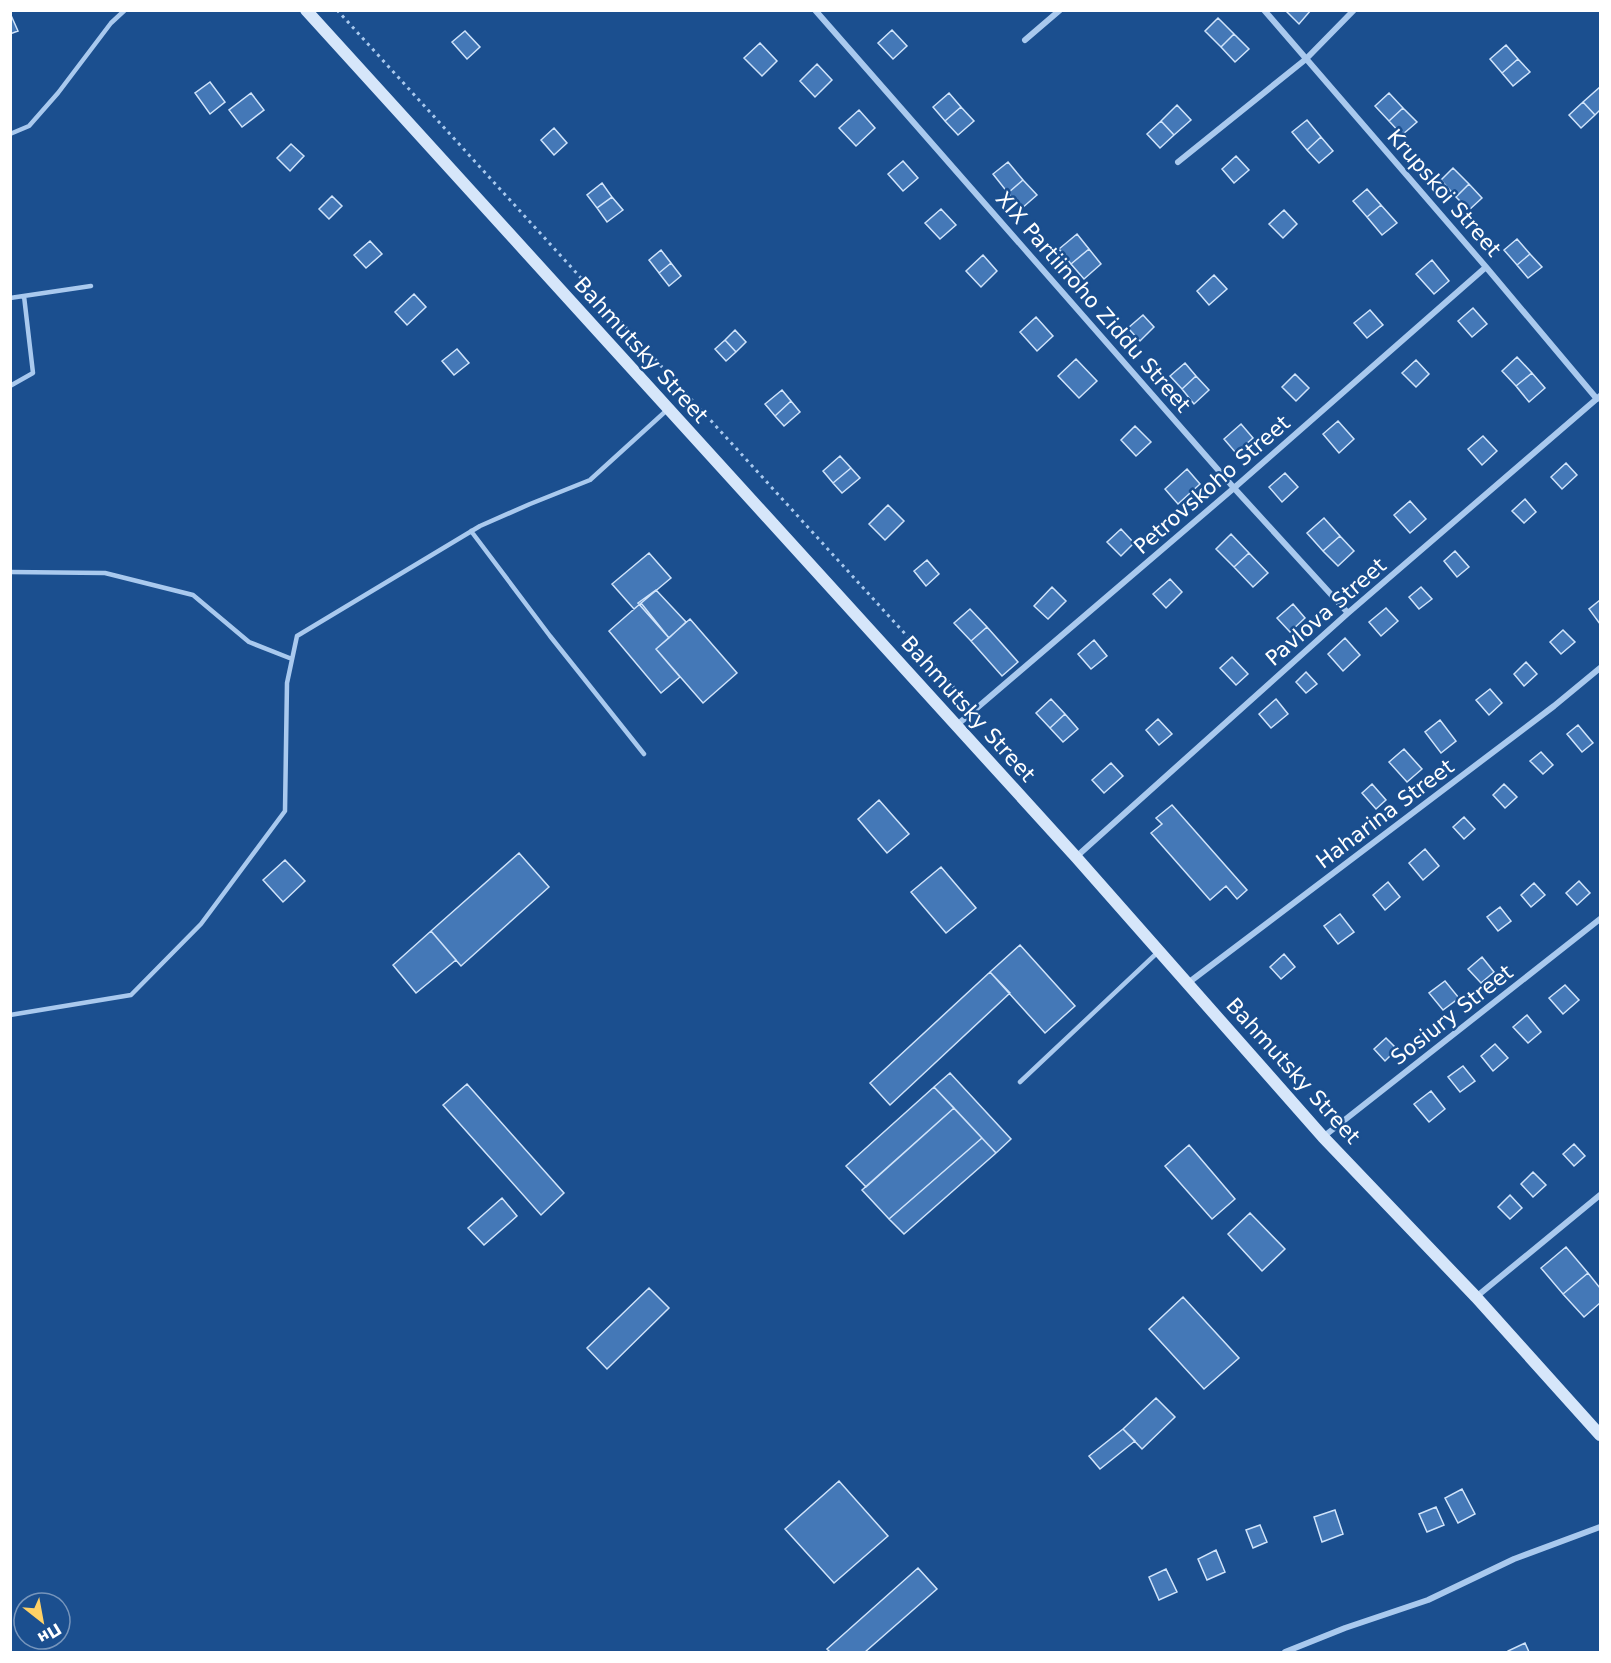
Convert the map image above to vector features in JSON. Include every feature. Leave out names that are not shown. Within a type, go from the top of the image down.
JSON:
[{"type":"main road","name":"Bahmutsky Street","points":[[306,10],[1076,857],[1323,1137],[1476,1297],[1600,1435]]},
{"type":"street","name":"XIX Partiinoho Ziddu Street","points":[[815,10],[1234,488],[1348,613]]},
{"type":"street","points":[[1025,40],[1060,10]]},
{"type":"street","name":"Krupskoi Street","points":[[1264,10],[1599,398]]},
{"type":"street","points":[[1178,162],[1306,59],[1354,10]]},
{"type":"street","name":"Petrovskoho Street","points":[[957,726],[1486,267]]},
{"type":"street","name":"Pavlova Street","points":[[1076,857],[1348,613],[1599,398]]},
{"type":"street","name":"Haharina Street","points":[[1188,984],[1554,706],[1600,668]]},
{"type":"street","name":"Sosiury Street","points":[[1323,1137],[1600,919]]},
{"type":"street","points":[[1476,1297],[1600,1195]]},
{"type":"street","points":[[1285,1653],[1345,1628],[1428,1600],[1514,1559],[1600,1527]]},
{"type":"lane","points":[[10,134],[30,126],[111,23],[125,10]]},
{"type":"lane","points":[[10,298],[91,286]]},
{"type":"lane","points":[[10,386],[33,373],[24,296]]},
{"type":"lane","points":[[10,1015],[131,995],[201,924],[285,811],[287,683],[297,636],[471,531],[590,480],[667,409]]},
{"type":"lane","points":[[471,531],[550,636],[645,754]]},
{"type":"lane","points":[[10,572],[105,573],[194,595],[249,642],[292,659]]},
{"type":"lane","points":[[1020,1082],[1160,951]]},
{"type":"path","points":[[337,10],[975,711]]},
{"type":"building","points":[[1285,10],[1311,10],[1299,24]]},
{"type":"building","points":[[10,13],[18,31],[10,34]]},
{"type":"building","points":[[1218,18],[1234,34],[1221,47],[1205,31]]},
{"type":"building","points":[[892,30],[907,46],[893,59],[878,43]]},
{"type":"building","points":[[465,31],[480,47],[467,59],[452,42]]},
{"type":"building","points":[[1234,34],[1249,49],[1235,62],[1221,47]]},
{"type":"building","points":[[760,43],[777,61],[762,76],[744,58]]},
{"type":"building","points":[[1506,45],[1518,59],[1502,73],[1490,59]]},
{"type":"building","points":[[1518,59],[1530,72],[1513,86],[1502,73]]},
{"type":"building","points":[[817,64],[832,80],[815,97],[800,81]]},
{"type":"building","points":[[210,82],[225,102],[210,114],[195,93]]},
{"type":"building","points":[[1600,87],[1600,110],[1595,115],[1583,102]]},
{"type":"building","points":[[251,93],[264,110],[242,127],[229,110]]},
{"type":"building","points":[[949,93],[961,107],[945,121],[933,107]]},
{"type":"building","points":[[1389,93],[1403,108],[1389,121],[1375,106]]},
{"type":"building","points":[[1583,102],[1595,115],[1581,128],[1569,115]]},
{"type":"building","points":[[1177,105],[1191,120],[1174,135],[1161,121]]},
{"type":"building","points":[[961,107],[974,121],[958,135],[945,121]]},
{"type":"building","points":[[1403,108],[1417,122],[1402,135],[1389,121]]},
{"type":"building","points":[[859,110],[875,128],[856,146],[839,128]]},
{"type":"building","points":[[1307,120],[1321,137],[1307,150],[1292,132]]},
{"type":"building","points":[[1161,121],[1174,135],[1160,148],[1147,134]]},
{"type":"building","points":[[554,128],[567,143],[554,155],[541,140]]},
{"type":"building","points":[[1321,137],[1333,151],[1319,163],[1307,150]]},
{"type":"building","points":[[291,144],[304,156],[290,171],[277,158]]},
{"type":"building","points":[[1236,156],[1249,170],[1234,183],[1222,169]]},
{"type":"building","points":[[903,161],[918,178],[903,191],[888,174]]},
{"type":"building","points":[[1008,162],[1023,180],[1008,193],[993,174]]},
{"type":"building","points":[[1453,168],[1469,184],[1456,197],[1441,180]]},
{"type":"building","points":[[1023,180],[1037,195],[1021,209],[1008,193]]},
{"type":"building","points":[[602,183],[612,197],[597,208],[587,195]]},
{"type":"building","points":[[1469,184],[1482,198],[1469,210],[1456,197]]},
{"type":"building","points":[[1367,189],[1381,205],[1367,217],[1353,201]]},
{"type":"building","points":[[332,196],[342,206],[329,219],[319,209]]},
{"type":"building","points":[[612,197],[623,210],[607,222],[597,208]]},
{"type":"building","points":[[1381,205],[1397,223],[1382,235],[1367,217]]},
{"type":"building","points":[[941,209],[956,225],[940,239],[925,223]]},
{"type":"building","points":[[1284,210],[1297,224],[1283,238],[1269,224]]},
{"type":"building","points":[[1077,234],[1089,249],[1071,264],[1059,249]]},
{"type":"building","points":[[1517,239],[1530,254],[1517,265],[1504,250]]},
{"type":"building","points":[[370,241],[382,254],[366,268],[354,255]]},
{"type":"building","points":[[1089,249],[1101,264],[1084,279],[1071,264]]},
{"type":"building","points":[[661,250],[671,263],[659,273],[649,260]]},
{"type":"building","points":[[1530,254],[1542,267],[1528,278],[1517,265]]},
{"type":"building","points":[[983,255],[997,271],[981,287],[966,271]]},
{"type":"building","points":[[1432,260],[1449,281],[1434,294],[1416,274]]},
{"type":"building","points":[[671,263],[681,276],[669,286],[659,273]]},
{"type":"building","points":[[1214,275],[1227,289],[1209,305],[1197,291]]},
{"type":"building","points":[[414,294],[426,307],[407,325],[395,312]]},
{"type":"building","points":[[1473,308],[1487,324],[1472,337],[1458,321]]},
{"type":"building","points":[[1370,310],[1383,325],[1367,338],[1354,323]]},
{"type":"building","points":[[1143,315],[1154,327],[1140,341],[1128,328]]},
{"type":"building","points":[[1036,317],[1053,336],[1037,351],[1020,332]]},
{"type":"building","points":[[735,330],[746,342],[736,352],[725,340]]},
{"type":"building","points":[[725,340],[736,352],[726,361],[715,349]]},
{"type":"building","points":[[457,349],[469,363],[454,375],[442,361]]},
{"type":"building","points":[[1517,357],[1532,373],[1516,386],[1502,371]]},
{"type":"building","points":[[1076,359],[1097,381],[1079,398],[1058,376]]},
{"type":"building","points":[[1416,360],[1429,374],[1416,387],[1402,373]]},
{"type":"building","points":[[1185,363],[1196,376],[1182,389],[1170,376]]},
{"type":"building","points":[[1532,373],[1545,388],[1529,402],[1516,386]]},
{"type":"building","points":[[1295,374],[1309,388],[1296,401],[1282,387]]},
{"type":"building","points":[[1196,376],[1209,390],[1194,404],[1182,389]]},
{"type":"building","points":[[782,390],[791,401],[775,416],[765,404]]},
{"type":"building","points":[[791,401],[800,412],[784,426],[775,416]]},
{"type":"building","points":[[1338,421],[1354,439],[1339,453],[1323,434]]},
{"type":"building","points":[[1241,424],[1253,438],[1236,453],[1224,439]]},
{"type":"building","points":[[1135,426],[1151,442],[1136,456],[1121,440]]},
{"type":"building","points":[[1483,436],[1497,451],[1482,465],[1468,449]]},
{"type":"building","points":[[840,456],[851,468],[833,483],[823,471]]},
{"type":"building","points":[[1566,463],[1577,475],[1562,489],[1551,477]]},
{"type":"building","points":[[851,468],[860,478],[842,493],[833,483]]},
{"type":"building","points":[[1187,469],[1200,484],[1178,504],[1165,489]]},
{"type":"building","points":[[1285,473],[1298,487],[1282,502],[1269,487]]},
{"type":"building","points":[[1525,499],[1536,512],[1524,523],[1512,511]]},
{"type":"building","points":[[1410,501],[1426,519],[1410,533],[1394,515]]},
{"type":"building","points":[[888,505],[904,521],[885,540],[869,524]]},
{"type":"building","points":[[1324,518],[1340,536],[1323,551],[1307,533]]},
{"type":"building","points":[[1121,529],[1134,543],[1121,556],[1107,542]]},
{"type":"building","points":[[1231,534],[1249,553],[1234,567],[1216,549]]},
{"type":"building","points":[[1340,536],[1354,551],[1338,566],[1323,551]]},
{"type":"building","points":[[1455,551],[1469,567],[1457,577],[1444,561]]},
{"type":"building","points":[[649,553],[671,578],[634,609],[612,584]]},
{"type":"building","points":[[1249,553],[1268,573],[1253,587],[1234,567]]},
{"type":"building","points":[[927,560],[939,574],[926,586],[914,571]]},
{"type":"building","points":[[1170,579],[1182,592],[1166,608],[1153,594]]},
{"type":"building","points":[[1052,587],[1066,601],[1048,619],[1034,606]]},
{"type":"building","points":[[1421,587],[1432,599],[1419,609],[1409,597]]},
{"type":"building","points":[[656,590],[686,622],[669,638],[638,603]]},
{"type":"building","points":[[1600,600],[1600,624],[1589,609]]},
{"type":"building","points":[[641,603],[669,638],[656,649],[680,677],[661,693],[609,631]]},
{"type":"building","points":[[1293,604],[1305,618],[1290,632],[1277,618]]},
{"type":"building","points":[[1386,608],[1398,621],[1381,636],[1369,622]]},
{"type":"building","points":[[970,609],[987,627],[971,641],[954,623]]},
{"type":"building","points":[[690,619],[737,673],[703,703],[656,649]]},
{"type":"building","points":[[987,627],[1018,662],[1002,676],[971,641]]},
{"type":"building","points":[[1563,630],[1575,642],[1561,654],[1550,642]]},
{"type":"building","points":[[1345,638],[1360,655],[1343,671],[1328,654]]},
{"type":"building","points":[[1094,640],[1107,656],[1091,669],[1078,654]]},
{"type":"building","points":[[1232,657],[1248,674],[1236,685],[1220,668]]},
{"type":"building","points":[[1526,662],[1537,674],[1524,686],[1514,674]]},
{"type":"building","points":[[1306,672],[1317,684],[1306,693],[1296,682]]},
{"type":"building","points":[[1490,689],[1502,703],[1489,715],[1476,700]]},
{"type":"building","points":[[1051,699],[1065,714],[1050,728],[1036,713]]},
{"type":"building","points":[[1276,699],[1288,714],[1271,728],[1259,714]]},
{"type":"building","points":[[1065,714],[1078,729],[1063,742],[1050,728]]},
{"type":"building","points":[[1158,719],[1172,734],[1159,745],[1146,730]]},
{"type":"building","points":[[1440,720],[1456,741],[1441,753],[1425,732]]},
{"type":"building","points":[[1578,725],[1593,743],[1582,752],[1567,734]]},
{"type":"building","points":[[1404,749],[1422,769],[1407,782],[1389,762]]},
{"type":"building","points":[[1541,752],[1553,765],[1543,774],[1530,761]]},
{"type":"building","points":[[1111,763],[1123,776],[1104,793],[1092,780]]},
{"type":"building","points":[[1372,784],[1386,800],[1376,809],[1362,793]]},
{"type":"building","points":[[1504,784],[1517,797],[1505,808],[1493,795]]},
{"type":"building","points":[[879,800],[909,834],[887,853],[858,819]]},
{"type":"building","points":[[1172,805],[1247,890],[1237,899],[1226,886],[1210,900],[1151,833],[1162,824],[1156,818]]},
{"type":"building","points":[[1464,817],[1475,829],[1464,839],[1453,827]]},
{"type":"building","points":[[1425,849],[1439,866],[1423,880],[1409,863]]},
{"type":"building","points":[[519,853],[549,887],[461,966],[431,931]]},
{"type":"building","points":[[285,860],[305,881],[283,902],[263,880]]},
{"type":"building","points":[[941,867],[976,908],[946,933],[911,892]]},
{"type":"building","points":[[1579,881],[1590,893],[1577,905],[1566,893]]},
{"type":"building","points":[[1388,882],[1400,897],[1385,910],[1373,895]]},
{"type":"building","points":[[1534,883],[1545,895],[1531,907],[1521,895]]},
{"type":"building","points":[[1500,907],[1511,921],[1498,931],[1487,917]]},
{"type":"building","points":[[1340,914],[1354,932],[1338,944],[1324,926]]},
{"type":"building","points":[[431,931],[456,960],[416,993],[393,965]]},
{"type":"building","points":[[1020,945],[1075,1006],[1045,1033],[990,972]]},
{"type":"building","points":[[1284,954],[1295,967],[1281,979],[1270,967]]},
{"type":"building","points":[[1482,957],[1494,972],[1481,983],[1468,969]]},
{"type":"building","points":[[990,972],[1010,993],[890,1105],[870,1083]]},
{"type":"building","points":[[1445,981],[1459,998],[1443,1010],[1429,993]]},
{"type":"building","points":[[1565,985],[1579,1000],[1563,1014],[1549,998]]},
{"type":"building","points":[[1527,1015],[1541,1032],[1528,1043],[1513,1027]]},
{"type":"building","points":[[1386,1038],[1397,1049],[1385,1061],[1374,1049]]},
{"type":"building","points":[[1495,1044],[1508,1058],[1493,1071],[1481,1056]]},
{"type":"building","points":[[1463,1066],[1475,1081],[1460,1092],[1448,1077]]},
{"type":"building","points":[[950,1073],[1011,1139],[996,1153],[934,1087]]},
{"type":"building","points":[[467,1084],[564,1193],[541,1215],[443,1105]]},
{"type":"building","points":[[934,1087],[954,1108],[866,1187],[846,1166]]},
{"type":"building","points":[[1431,1091],[1445,1109],[1429,1122],[1414,1104]]},
{"type":"building","points":[[954,1108],[982,1138],[889,1219],[862,1190]]},
{"type":"building","points":[[982,1138],[996,1153],[904,1234],[889,1219]]},
{"type":"building","points":[[1574,1144],[1585,1156],[1574,1166],[1563,1154]]},
{"type":"building","points":[[1189,1145],[1235,1199],[1212,1219],[1165,1166]]},
{"type":"building","points":[[1533,1172],[1546,1185],[1533,1197],[1521,1184]]},
{"type":"building","points":[[1510,1195],[1522,1208],[1510,1219],[1498,1207]]},
{"type":"building","points":[[502,1198],[517,1216],[484,1245],[468,1228]]},
{"type":"building","points":[[1250,1213],[1285,1249],[1262,1271],[1228,1234]]},
{"type":"building","points":[[1566,1247],[1588,1273],[1563,1294],[1541,1268]]},
{"type":"building","points":[[1588,1273],[1600,1288],[1600,1303],[1584,1317],[1563,1294]]},
{"type":"building","points":[[649,1288],[669,1308],[607,1369],[587,1348]]},
{"type":"building","points":[[1183,1297],[1239,1358],[1204,1389],[1149,1329]]},
{"type":"building","points":[[1156,1398],[1175,1417],[1142,1449],[1123,1429]]},
{"type":"building","points":[[1123,1429],[1135,1441],[1100,1469],[1089,1456]]},
{"type":"building","points":[[839,1481],[888,1536],[834,1583],[785,1529]]},
{"type":"building","points":[[1462,1489],[1475,1514],[1458,1523],[1445,1498]]},
{"type":"building","points":[[1436,1507],[1444,1525],[1427,1532],[1419,1514]]},
{"type":"building","points":[[1335,1510],[1343,1534],[1322,1542],[1314,1517]]},
{"type":"building","points":[[1260,1525],[1267,1542],[1253,1548],[1246,1530]]},
{"type":"building","points":[[1216,1550],[1225,1572],[1207,1580],[1198,1559]]},
{"type":"building","points":[[918,1568],[937,1589],[865,1652],[830,1652],[827,1649]]},
{"type":"building","points":[[1166,1569],[1177,1592],[1159,1600],[1149,1577]]},
{"type":"building","points":[[1525,1643],[1529,1652],[1508,1652],[1508,1651]]}]
